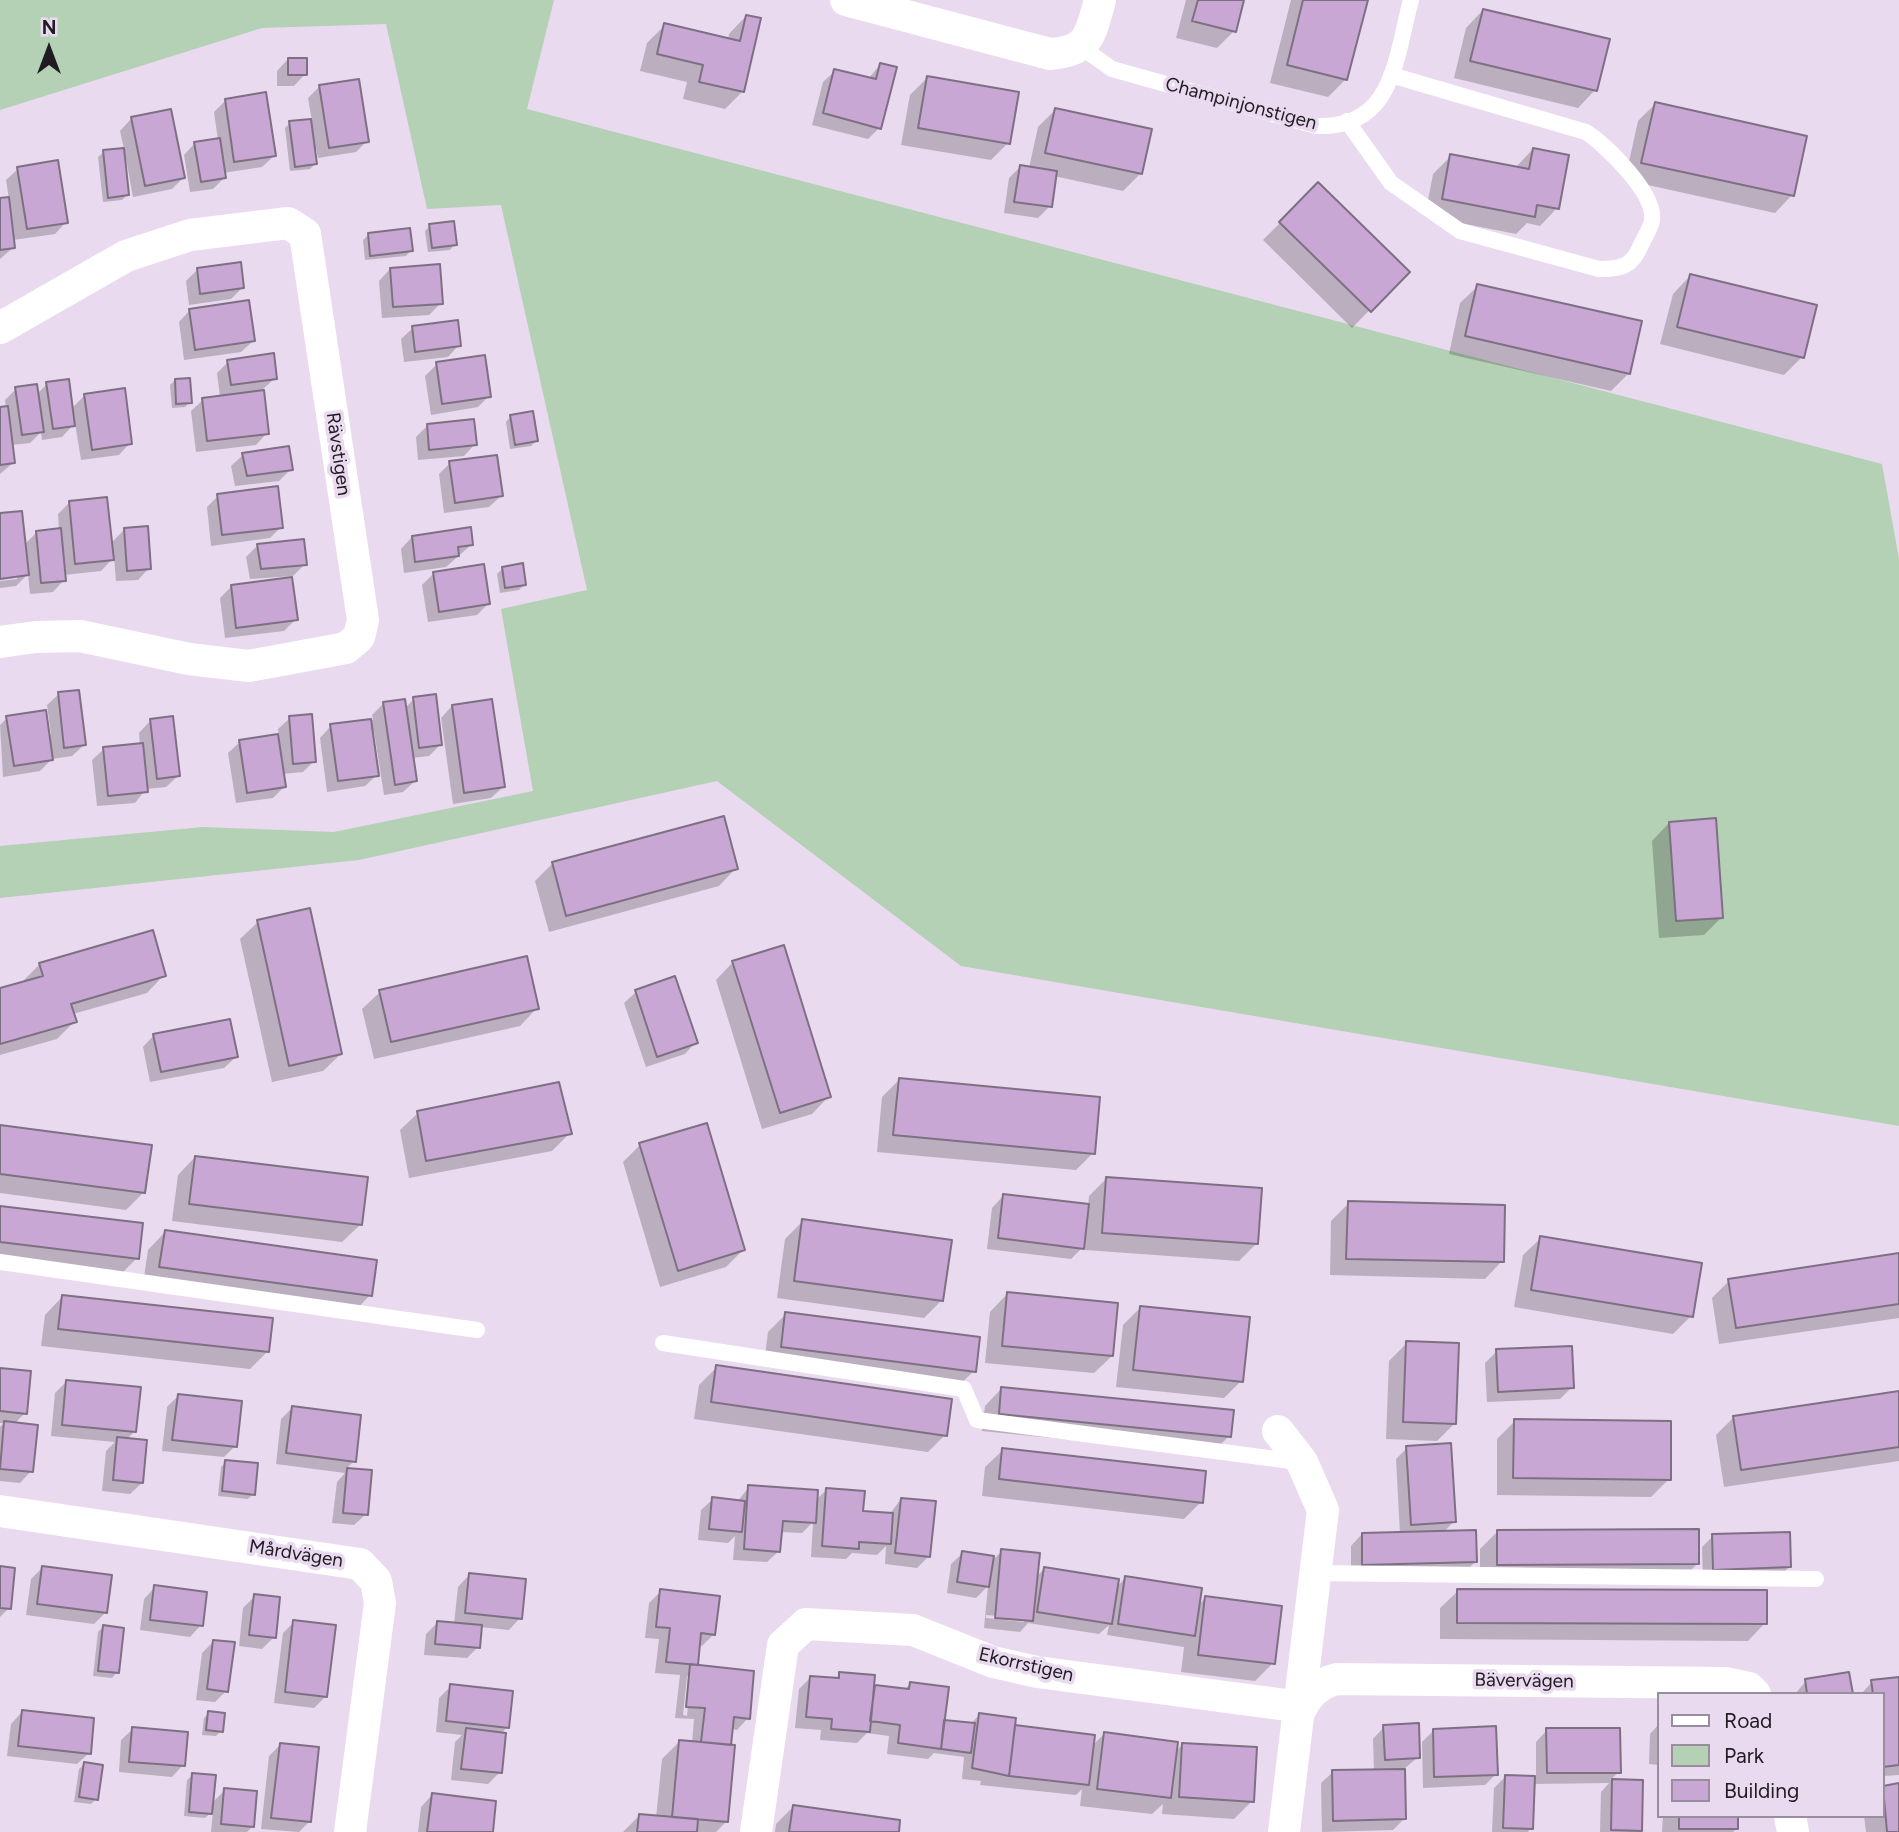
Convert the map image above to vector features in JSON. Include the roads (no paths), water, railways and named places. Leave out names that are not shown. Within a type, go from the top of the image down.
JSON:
[{"type":"street","points":[[846,0],[1050,54],[1072,52],[1081,47],[1092,28],[1100,0]]},
{"type":"street","name":"Rävstigen","points":[[0,328],[22,319],[126,256],[190,235],[288,223],[305,234],[363,620],[359,637],[346,648],[249,666],[189,659],[80,636],[36,636],[0,642]]},
{"type":"street","points":[[1278,1431],[1302,1462],[1323,1510],[1302,1707],[1284,1832]]},
{"type":"street","name":"Mårdvägen","points":[[0,1511],[360,1564],[376,1581],[380,1604],[350,1832]]},
{"type":"street","name":"Ekorrstigen","points":[[756,1832],[783,1645],[806,1624],[914,1630],[993,1662],[1037,1672],[1302,1707]]},
{"type":"street","name":"Bävervägen","points":[[1302,1707],[1307,1697],[1325,1682],[1337,1679],[1725,1683],[1749,1688],[1753,1692]]},
{"type":"lane","name":"Champinjonstigen","points":[[1081,47],[1112,69],[1316,126],[1331,127],[1365,116],[1377,106],[1391,75],[1411,0]]},
{"type":"lane","points":[[1347,121],[1391,183],[1460,231],[1599,269],[1620,269],[1635,260],[1652,220],[1650,200],[1602,142],[1586,132],[1391,75]]},
{"type":"lane","points":[[0,1262],[477,1330]]},
{"type":"lane","points":[[663,1343],[964,1389],[977,1420],[1302,1462]]},
{"type":"lane","points":[[1316,1573],[1816,1579]]}]
